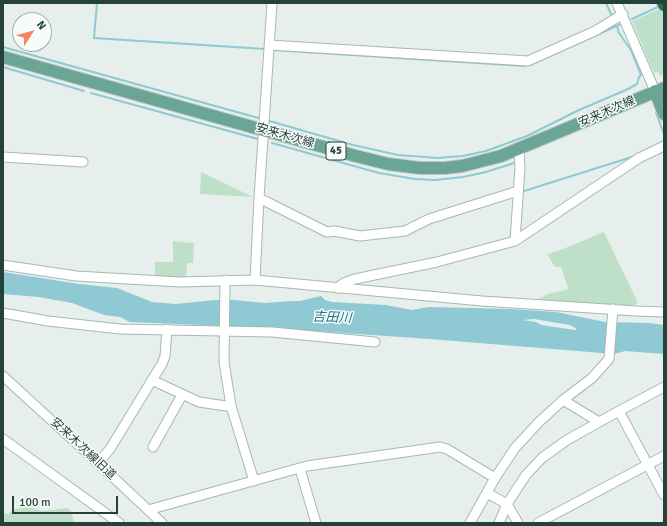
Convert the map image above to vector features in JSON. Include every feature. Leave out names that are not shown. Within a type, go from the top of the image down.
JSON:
[{"type":"main road","name":"安来木次線","points":[[3,57],[388,164],[420,168],[462,166],[482,162],[519,150],[660,89]]},
{"type":"main road","points":[[660,89],[664,114]]},
{"type":"street","points":[[255,280],[263,130],[272,3]]},
{"type":"street","points":[[617,3],[660,89]]},
{"type":"street","points":[[270,45],[528,61],[595,31],[623,14]]},
{"type":"street","points":[[337,288],[344,283],[355,279],[437,262],[515,241],[639,158],[664,146]]},
{"type":"street","points":[[515,241],[519,150]]},
{"type":"street","points":[[3,157],[83,162]]},
{"type":"street","points":[[259,198],[327,232],[334,231],[360,236],[405,231],[429,219],[518,191]]},
{"type":"street","points":[[3,265],[76,276],[180,282],[255,280],[482,301],[664,312]]},
{"type":"street","points":[[224,282],[224,362],[231,406],[254,481]]},
{"type":"street","points":[[470,523],[495,478],[515,448],[539,422],[563,400],[592,378],[609,359],[613,310]]},
{"type":"street","points":[[3,313],[48,321],[120,329],[272,332],[375,342]]},
{"type":"street","points":[[98,463],[110,449],[162,364],[165,356],[167,330]]},
{"type":"street","name":"安来木次線旧道","points":[[3,376],[162,523]]},
{"type":"street","points":[[152,380],[199,402],[231,406]]},
{"type":"street","points":[[499,523],[507,504],[526,475],[542,458],[568,440],[664,387]]},
{"type":"street","points":[[153,447],[182,395]]},
{"type":"street","points":[[563,400],[599,422]]},
{"type":"street","points":[[619,411],[664,495]]},
{"type":"street","points":[[3,439],[119,523]]},
{"type":"street","points":[[148,510],[307,466],[440,446],[495,478]]},
{"type":"street","points":[[538,523],[664,456]]},
{"type":"street","points":[[300,469],[316,523]]},
{"type":"street","points":[[487,493],[507,504],[518,523]]},
{"type":"green space","points":[[664,7],[664,74],[660,76],[658,72],[654,73],[632,21]]},
{"type":"green space","points":[[201,172],[205,174],[253,197],[200,194]]},
{"type":"green space","points":[[604,232],[638,303],[632,306],[538,301],[538,299],[548,294],[566,290],[568,288],[561,267],[555,267],[548,254]]},
{"type":"green space","points":[[173,241],[194,243],[193,263],[187,263],[186,279],[155,277],[155,262],[173,262]]},
{"type":"green space","points":[[24,507],[42,511],[67,508],[71,511],[74,523],[3,523],[3,513],[8,514],[13,510]]},
{"type":"water","name":"吉田川","points":[[3,272],[79,284],[117,288],[152,302],[176,304],[215,300],[265,303],[300,301],[321,296],[325,300],[332,302],[386,305],[412,310],[429,307],[556,312],[605,322],[649,323],[664,325],[664,354],[625,351],[614,354],[271,328],[130,322],[120,317],[104,315],[72,303],[39,297],[3,294]],"holes":[[[534,319],[570,325],[577,329],[575,330],[541,325],[536,322],[523,320]]]},
{"type":"waterway","points":[[97,3],[94,38],[265,49]]},
{"type":"waterway","points":[[606,3],[611,14]]},
{"type":"waterway","points":[[632,19],[660,6]]},
{"type":"waterway","points":[[530,65],[623,23]]},
{"type":"waterway","points":[[266,120],[353,145],[398,155],[438,158],[463,156],[486,151],[527,136],[579,110],[637,84],[641,75],[631,50],[619,33],[617,26]]},
{"type":"waterway","points":[[3,47],[262,119]]},
{"type":"waterway","points":[[273,50],[525,66]]},
{"type":"waterway","points":[[3,67],[84,91]]},
{"type":"waterway","points":[[91,93],[258,139]]},
{"type":"waterway","points":[[656,113],[664,134]]},
{"type":"waterway","points":[[272,143],[379,173],[415,179],[435,180],[463,177],[486,172],[514,163]]},
{"type":"waterway","points":[[521,192],[635,156]]}]
